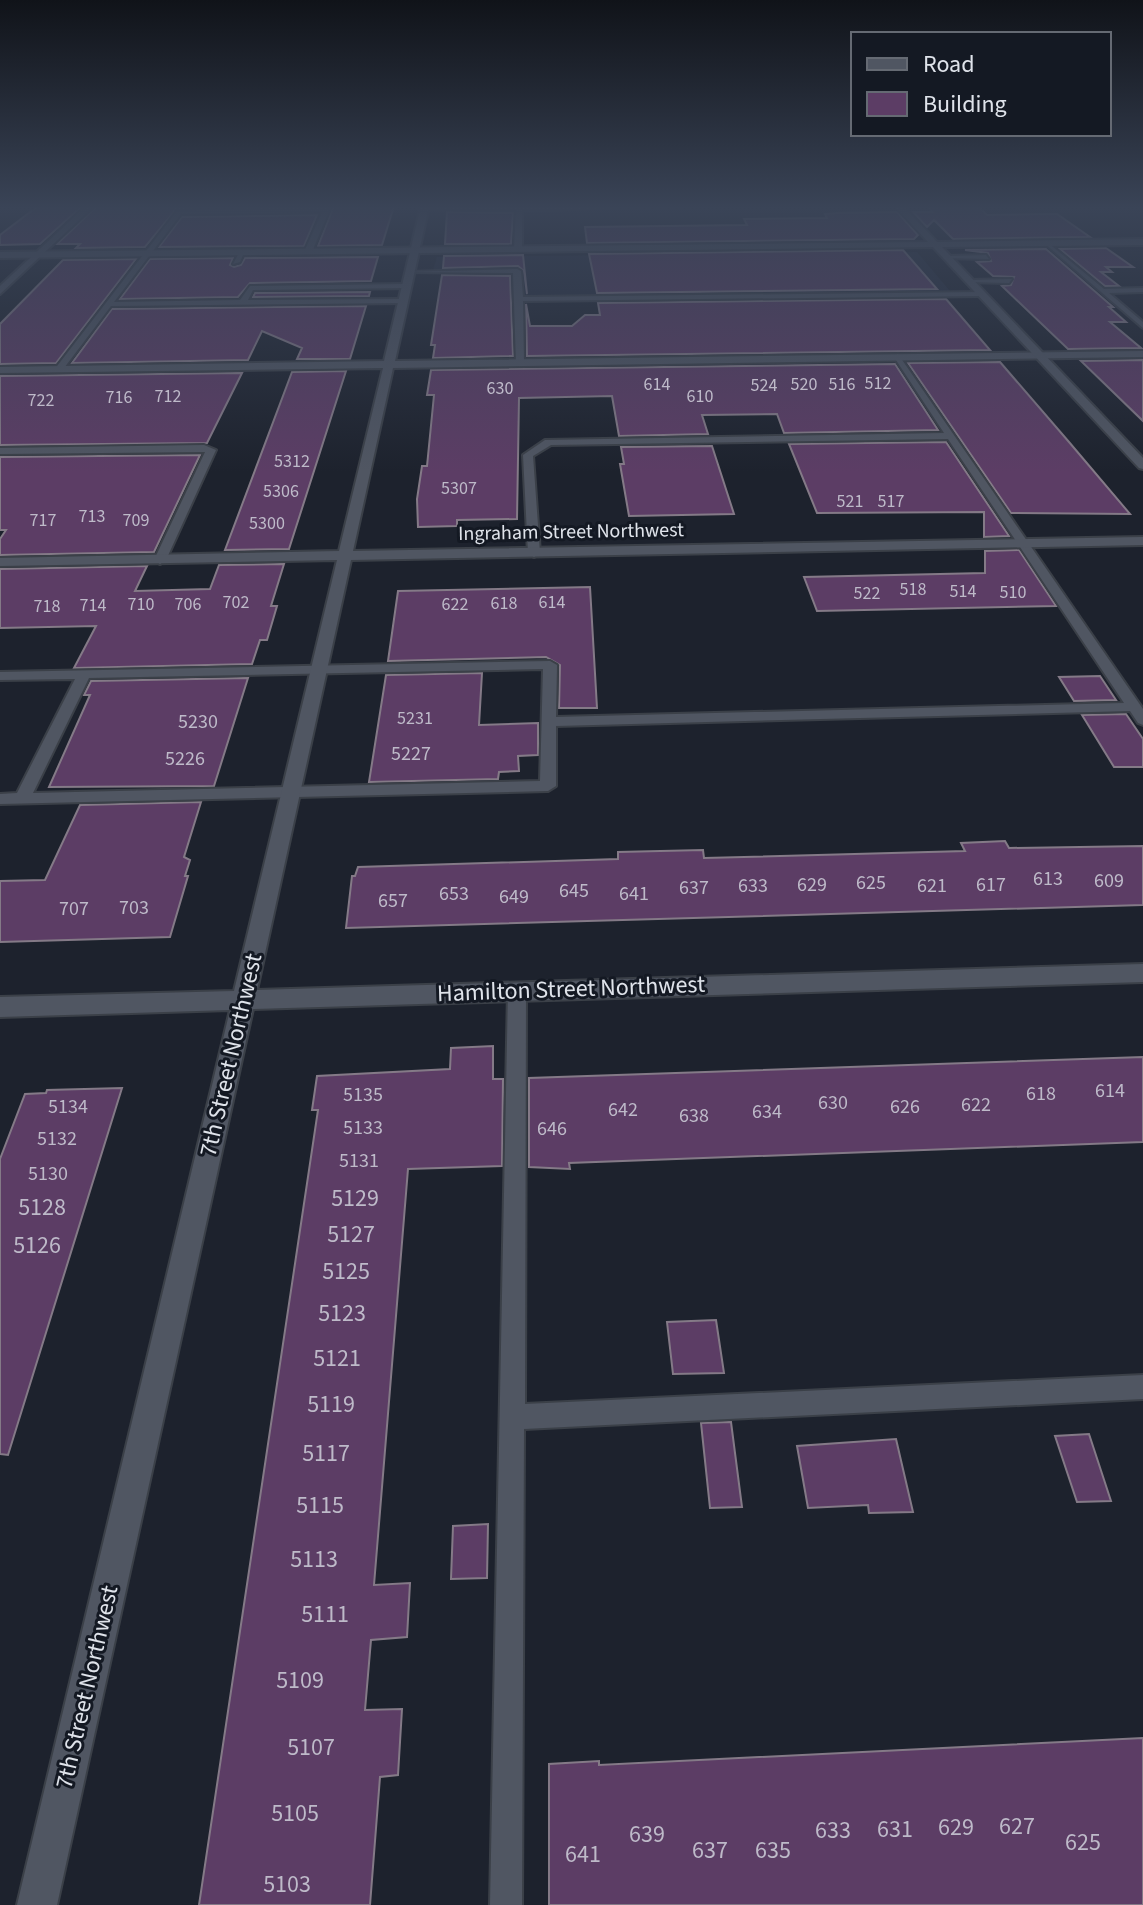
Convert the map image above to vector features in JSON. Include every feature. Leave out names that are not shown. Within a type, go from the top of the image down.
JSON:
[{"type":"street","name":"7th Street Northwest","points":[[37,1905],[405,295]]},
{"type":"street","points":[[983,295],[1143,465]]},
{"type":"street","points":[[0,370],[1143,354]]},
{"type":"street","name":"Ingraham Street Northwest","points":[[0,562],[1143,541]]},
{"type":"street","name":"Hamilton Street Northwest","points":[[0,1007],[1143,973]]},
{"type":"lane","points":[[58,370],[116,295]]},
{"type":"lane","points":[[243,302],[247,295]]},
{"type":"lane","points":[[109,304],[243,302],[290,295]]},
{"type":"lane","points":[[519,295],[520,363]]},
{"type":"lane","points":[[519,299],[899,295]]},
{"type":"lane","points":[[1106,295],[1143,326]]},
{"type":"lane","points":[[898,357],[1139,714]]},
{"type":"lane","points":[[534,553],[528,455],[549,442],[951,436]]},
{"type":"lane","points":[[0,451],[211,450],[160,560]]},
{"type":"lane","points":[[0,676],[550,665],[548,786],[0,799]]},
{"type":"lane","points":[[22,799],[84,674]]},
{"type":"lane","points":[[549,722],[1139,714]]},
{"type":"lane","points":[[506,1905],[517,991]]},
{"type":"lane","points":[[512,1417],[1143,1387]]},
{"type":"shaded area","points":[[523,295],[617,295],[523,296]]},
{"type":"building","points":[[29,295],[108,295],[56,363],[0,364],[0,324]]},
{"type":"building","points":[[123,295],[240,295],[238,297],[120,299]]},
{"type":"building","points":[[254,295],[369,295],[369,296]]},
{"type":"building","points":[[439,295],[511,295],[513,356],[433,358],[435,345],[431,345]]},
{"type":"building","points":[[1011,295],[1099,295],[1126,322],[1110,322],[1141,348],[1068,349]]},
{"type":"building","points":[[946,299],[990,350],[527,356],[526,304],[530,326],[572,326],[585,315],[600,315],[598,303]]},
{"type":"building","points":[[366,306],[350,359],[297,359],[302,348],[262,331],[248,360],[72,363],[112,309]]},
{"type":"building","points":[[1143,360],[1143,421],[1081,361]]},
{"type":"building","points":[[1000,362],[1130,514],[1011,513],[908,363]]},
{"type":"building","points":[[895,364],[938,430],[784,433],[777,414],[702,415],[708,434],[619,436],[612,396],[519,398],[517,519],[457,520],[457,526],[418,527],[417,499],[422,466],[427,466],[434,395],[427,395],[431,370]]},
{"type":"building","points":[[346,371],[289,549],[225,550],[292,372]]},
{"type":"building","points":[[242,373],[207,443],[0,445],[0,376]]},
{"type":"building","points":[[946,442],[1009,536],[984,537],[984,512],[817,513],[789,444]]},
{"type":"building","points":[[712,446],[734,514],[629,516],[620,464],[624,464],[621,447]]},
{"type":"building","points":[[200,455],[154,552],[0,555],[0,539],[6,530],[0,530],[0,457]]},
{"type":"building","points":[[1019,550],[1056,606],[817,611],[804,577],[985,573],[985,551]]},
{"type":"building","points":[[284,564],[271,606],[277,606],[267,640],[260,640],[252,664],[74,668],[96,626],[0,628],[0,569],[147,566],[135,591],[210,589],[219,565]]},
{"type":"building","points":[[590,587],[597,708],[559,708],[560,665],[546,657],[388,661],[398,591]]},
{"type":"building","points":[[482,673],[479,725],[538,723],[538,755],[518,756],[519,771],[499,772],[498,779],[369,782],[386,675]]},
{"type":"building","points":[[1100,676],[1116,700],[1074,701],[1059,677]]},
{"type":"building","points":[[248,678],[214,786],[49,787],[90,695],[84,695],[91,681]]},
{"type":"building","points":[[1126,714],[1143,739],[1143,767],[1114,767],[1082,715]]},
{"type":"building","points":[[201,802],[184,857],[190,860],[185,876],[188,876],[170,937],[0,942],[0,881],[45,880],[80,805]]},
{"type":"building","points":[[1005,841],[1009,848],[1143,846],[1143,905],[346,928],[352,876],[355,876],[358,867],[618,859],[618,852],[703,850],[704,858],[965,851],[961,843]]},
{"type":"building","points":[[493,1046],[493,1079],[503,1079],[502,1166],[408,1169],[374,1585],[410,1583],[407,1637],[371,1640],[365,1710],[402,1709],[398,1775],[380,1777],[370,1905],[199,1905],[318,1110],[312,1110],[317,1076],[450,1069],[451,1048]]},
{"type":"building","points":[[1143,1057],[1143,1142],[569,1163],[570,1169],[529,1167],[529,1078]]},
{"type":"building","points":[[122,1088],[8,1455],[0,1454],[0,1159],[25,1094],[46,1093],[47,1090]]},
{"type":"building","points":[[716,1320],[724,1373],[673,1374],[667,1322]]},
{"type":"building","points":[[731,1422],[742,1507],[710,1508],[701,1423]]},
{"type":"building","points":[[1089,1434],[1111,1501],[1077,1502],[1055,1436]]},
{"type":"building","points":[[896,1439],[913,1512],[869,1513],[868,1505],[808,1508],[797,1446]]},
{"type":"building","points":[[488,1524],[487,1578],[451,1579],[453,1526]]},
{"type":"building","points":[[1143,1738],[1143,1905],[549,1905],[549,1764],[599,1761],[599,1765]]}]
